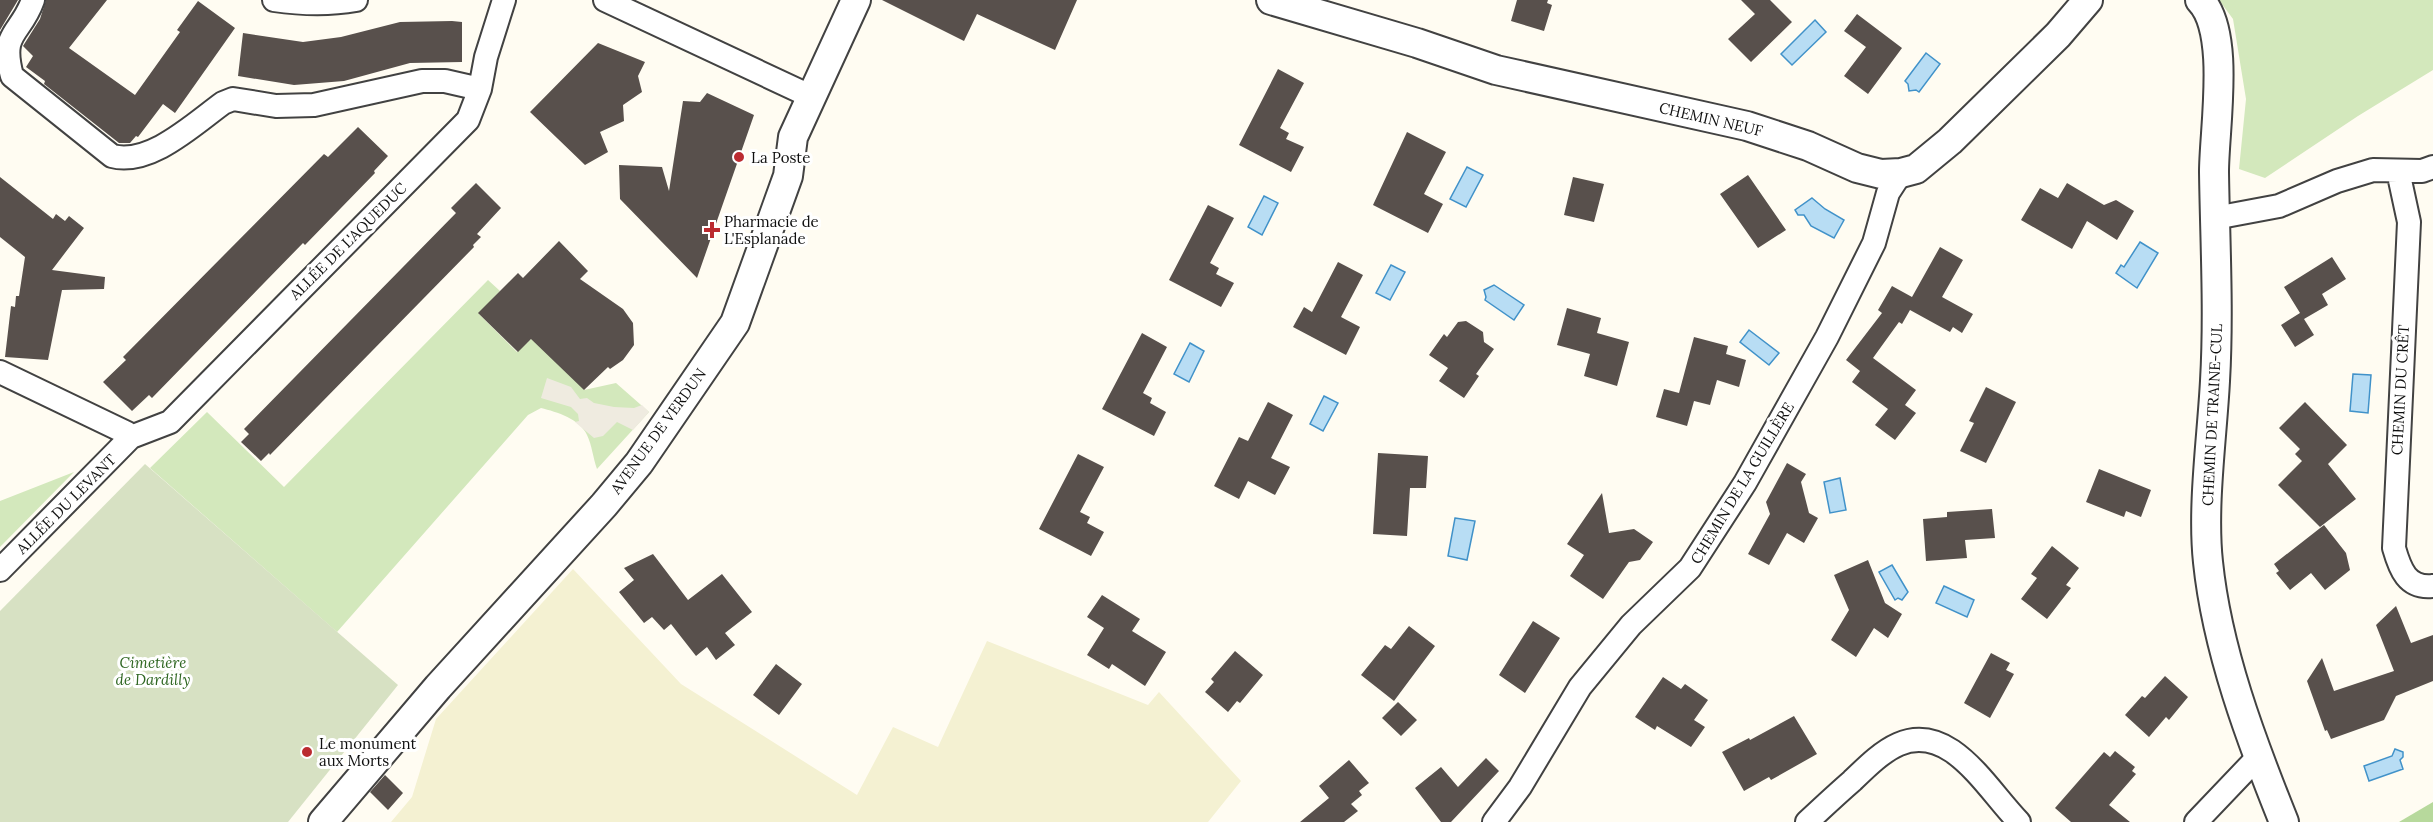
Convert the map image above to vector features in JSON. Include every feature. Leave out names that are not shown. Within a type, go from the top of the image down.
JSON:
[{"type":"street","points":[[33,0],[0,48],[4,62],[12,76],[112,156],[125,159],[171,141],[223,103],[232,99],[276,106],[314,105],[422,81],[445,81],[480,89]]},
{"type":"street","points":[[274,0],[304,4],[332,4],[356,0]]},
{"type":"street","name":"ALLÉE DE L'AQUEDUC","points":[[131,437],[170,422],[468,120],[480,89],[486,57],[504,0]]},
{"type":"street","points":[[605,0],[810,96]]},
{"type":"street","name":"AVENUE DE VERDUN","points":[[323,822],[438,687],[639,464],[735,323],[788,176],[793,137],[856,0]]},
{"type":"street","name":"CHEMIN NEUF","points":[[1271,0],[1417,43],[1496,70],[1747,126],[1808,146],[1857,168],[1881,174],[1901,173],[1916,169],[1950,141],[2058,35],[2088,0]]},
{"type":"street","name":"CHEMIN DE TRAINE-CUL","points":[[2200,0],[2207,7],[2215,34],[2218,56],[2214,146],[2218,261],[2216,378],[2207,525],[2208,560],[2212,594],[2223,642],[2258,757],[2284,822]]},
{"type":"street","points":[[2215,218],[2279,206],[2337,181],[2373,170],[2422,171],[2433,167]]},
{"type":"street","name":"CHEMIN DU CRÊT","points":[[2398,171],[2409,222],[2394,548],[2401,571],[2411,583],[2426,587],[2433,586]]},
{"type":"street","name":"CHEMIN DE LA GUILLÈRE","points":[[1494,822],[1520,787],[1581,687],[1631,625],[1690,567],[1745,483],[1827,337],[1874,243],[1888,193],[1901,173]]},
{"type":"street","points":[[0,372],[127,433],[131,437]]},
{"type":"street","name":"ALLÉE DU LEVANT","points":[[0,570],[131,437]]},
{"type":"street","points":[[1808,822],[1879,755],[1894,745],[1920,741],[1937,744],[1957,756],[2019,822]]},
{"type":"street","points":[[2196,822],[2258,757]]},
{"type":"shaded area","points":[[547,378],[571,387],[580,399],[587,398],[594,403],[614,407],[634,408],[642,405],[649,412],[633,430],[617,422],[603,436],[594,438],[575,422],[579,421],[578,414],[571,407],[541,398]]},
{"type":"shaded area","points":[[573,569],[681,684],[857,795],[893,727],[938,747],[987,641],[1148,705],[1159,692],[1241,781],[1208,822],[391,822],[412,797],[436,719]]},
{"type":"green space","points":[[2219,0],[2433,0],[2433,70],[2358,116],[2265,178],[2239,169],[2246,99],[2233,19]]},
{"type":"green space","points":[[488,280],[500,291],[479,314],[517,352],[541,330],[584,390],[616,383],[649,412],[597,469],[589,439],[584,429],[574,420],[541,408],[528,415],[337,632],[150,468],[207,412],[284,487]]},
{"type":"green space","name":"Cimetière de Dardilly","points":[[145,464],[398,685],[288,822],[0,822],[0,611]]},
{"type":"green space","points":[[74,472],[0,547],[0,501]]},
{"type":"green space","points":[[2433,802],[2433,822],[2399,822]]},
{"type":"water","points":[[1815,20],[1826,32],[1792,65],[1781,54]]},
{"type":"water","points":[[1926,53],[1940,64],[1919,92],[1909,91],[1905,81]]},
{"type":"water","points":[[1467,167],[1483,175],[1466,207],[1450,199]]},
{"type":"water","points":[[1264,196],[1278,203],[1262,235],[1248,227]]},
{"type":"water","points":[[1812,198],[1844,220],[1834,238],[1811,226],[1804,215],[1798,215],[1795,210]]},
{"type":"water","points":[[2140,242],[2158,253],[2137,288],[2116,273],[2121,265],[2124,267]]},
{"type":"water","points":[[1391,265],[1405,272],[1390,300],[1376,293]]},
{"type":"water","points":[[1494,285],[1524,305],[1514,320],[1485,300],[1484,290]]},
{"type":"water","points":[[1749,330],[1779,353],[1769,365],[1740,342]]},
{"type":"water","points":[[1190,343],[1204,351],[1189,382],[1174,374]]},
{"type":"water","points":[[2353,374],[2371,375],[2368,413],[2350,411]]},
{"type":"water","points":[[1324,396],[1338,403],[1323,431],[1310,424]]},
{"type":"water","points":[[1840,478],[1846,510],[1830,513],[1824,482]]},
{"type":"water","points":[[1455,518],[1475,521],[1467,560],[1448,556]]},
{"type":"water","points":[[1892,565],[1908,592],[1902,600],[1898,598],[1895,600],[1879,572]]},
{"type":"water","points":[[1944,586],[1974,600],[1967,617],[1936,603]]},
{"type":"water","points":[[2395,749],[2403,752],[2400,760],[2403,769],[2369,781],[2364,766],[2392,756]]},
{"type":"building","points":[[0,0],[18,0],[0,30]]},
{"type":"building","points":[[46,0],[107,0],[69,48],[135,95],[180,32],[177,30],[198,1],[235,28],[175,113],[163,104],[138,137],[136,136],[130,143],[119,143],[26,67],[33,56],[23,46],[40,19]]},
{"type":"building","points":[[882,0],[1077,0],[1055,50],[977,14],[964,41]]},
{"type":"building","points":[[1517,0],[1548,0],[1547,3],[1552,5],[1544,31],[1511,21]]},
{"type":"building","points":[[1741,0],[1770,0],[1792,22],[1751,62],[1728,39],[1755,14]]},
{"type":"building","points":[[1857,14],[1902,48],[1868,94],[1844,76],[1866,47],[1844,31]]},
{"type":"building","points":[[400,22],[462,22],[462,62],[410,63],[344,81],[294,85],[238,76],[243,33],[303,42],[341,37]]},
{"type":"building","points":[[598,43],[645,62],[638,76],[642,92],[623,105],[624,121],[600,132],[608,152],[585,165],[530,112]]},
{"type":"building","points":[[1278,69],[1304,83],[1280,128],[1289,133],[1286,139],[1304,147],[1291,172],[1239,145]]},
{"type":"building","points":[[707,93],[754,115],[697,278],[620,199],[619,165],[662,167],[669,191],[683,101],[700,102]]},
{"type":"building","points":[[358,127],[388,156],[374,171],[375,173],[305,245],[303,243],[152,398],[149,395],[132,411],[103,382],[126,360],[123,357],[324,154],[328,157]]},
{"type":"building","points":[[1407,132],[1446,152],[1424,194],[1443,204],[1428,233],[1373,205]]},
{"type":"building","points":[[1748,175],[1786,230],[1758,248],[1720,194]]},
{"type":"building","points":[[0,177],[53,219],[56,214],[65,221],[69,216],[84,228],[52,270],[105,277],[104,289],[62,290],[48,360],[5,357],[11,306],[15,307],[16,296],[19,296],[25,257],[0,237]]},
{"type":"building","points":[[1573,177],[1604,184],[1594,222],[1564,215]]},
{"type":"building","points":[[476,183],[501,208],[477,234],[481,237],[473,245],[474,247],[270,455],[269,453],[261,461],[241,442],[249,434],[244,429],[456,213],[451,208]]},
{"type":"building","points":[[2067,183],[2104,205],[2116,200],[2134,211],[2117,240],[2087,221],[2072,249],[2021,220],[2040,188],[2058,198]]},
{"type":"building","points":[[1208,205],[1234,218],[1210,263],[1219,268],[1216,274],[1234,283],[1221,307],[1169,280]]},
{"type":"building","points":[[559,241],[588,271],[580,279],[623,309],[633,323],[634,345],[623,360],[610,369],[608,367],[584,390],[531,339],[518,352],[478,313],[518,273],[523,278]]},
{"type":"building","points":[[1940,247],[1963,260],[1942,297],[1973,314],[1962,333],[1953,327],[1950,332],[1910,310],[1902,324],[1899,322],[1873,358],[1916,390],[1905,405],[1916,413],[1895,440],[1875,425],[1888,409],[1852,382],[1860,371],[1846,360],[1882,313],[1878,310],[1892,286],[1912,297]]},
{"type":"building","points":[[2332,257],[2346,279],[2322,294],[2328,305],[2304,319],[2314,335],[2295,347],[2281,325],[2300,313],[2284,287]]},
{"type":"building","points":[[1338,262],[1363,275],[1341,317],[1360,327],[1346,355],[1293,327],[1304,307],[1312,312]]},
{"type":"building","points":[[1567,308],[1601,318],[1597,333],[1629,342],[1617,386],[1584,376],[1590,354],[1557,345]]},
{"type":"building","points":[[1466,321],[1483,332],[1484,342],[1494,349],[1476,374],[1479,376],[1464,398],[1439,381],[1448,368],[1429,355],[1444,334],[1447,337],[1458,322]]},
{"type":"building","points":[[1142,333],[1167,347],[1143,393],[1152,398],[1150,403],[1166,412],[1154,436],[1102,409]]},
{"type":"building","points":[[1694,337],[1728,346],[1726,354],[1746,360],[1739,387],[1717,380],[1710,405],[1694,401],[1687,426],[1656,417],[1664,389],[1679,393]]},
{"type":"building","points":[[1986,387],[2016,402],[1986,463],[1960,451],[1974,423],[1969,421]]},
{"type":"building","points":[[1268,402],[1293,415],[1271,458],[1290,467],[1275,495],[1248,481],[1239,499],[1214,486],[1239,437],[1248,441]]},
{"type":"building","points":[[2305,402],[2347,445],[2328,464],[2356,499],[2320,527],[2278,485],[2302,461],[2295,454],[2300,449],[2279,428]]},
{"type":"building","points":[[1378,453],[1428,456],[1426,488],[1410,488],[1407,536],[1373,534]]},
{"type":"building","points":[[1078,454],[1104,467],[1080,512],[1090,517],[1087,523],[1104,532],[1091,556],[1039,529]]},
{"type":"building","points":[[1787,463],[1806,474],[1801,482],[1809,513],[1818,518],[1804,543],[1787,533],[1769,565],[1748,554],[1770,514],[1766,502]]},
{"type":"building","points":[[2099,469],[2151,490],[2141,517],[2126,511],[2124,517],[2086,502]]},
{"type":"building","points":[[1602,493],[1609,533],[1634,529],[1653,542],[1640,560],[1629,562],[1603,599],[1570,576],[1584,555],[1567,544]]},
{"type":"building","points":[[1992,509],[1995,538],[1965,540],[1967,558],[1926,561],[1923,519],[1947,517],[1947,512]]},
{"type":"building","points":[[2324,525],[2346,553],[2350,570],[2325,590],[2311,573],[2290,590],[2276,573],[2279,571],[2274,564]]},
{"type":"building","points":[[2052,546],[2079,568],[2066,585],[2071,588],[2047,619],[2021,599],[2037,578],[2031,574]]},
{"type":"building","points":[[653,554],[688,600],[722,574],[752,612],[725,633],[735,645],[716,660],[707,647],[696,656],[671,624],[664,630],[652,617],[644,623],[619,592],[634,580],[624,568]]},
{"type":"building","points":[[1868,560],[1885,603],[1902,614],[1888,638],[1874,628],[1856,657],[1831,640],[1849,610],[1834,575]]},
{"type":"building","points":[[1102,595],[1140,619],[1132,631],[1166,652],[1145,686],[1112,664],[1109,669],[1087,655],[1104,628],[1087,617]]},
{"type":"building","points":[[2396,606],[2411,643],[2433,635],[2433,681],[2396,696],[2384,720],[2331,739],[2327,730],[2325,731],[2307,681],[2322,658],[2334,691],[2394,671],[2376,625]]},
{"type":"building","points":[[1533,621],[1560,638],[1525,693],[1499,675]]},
{"type":"building","points":[[1409,626],[1435,646],[1394,701],[1361,675],[1385,645],[1391,649]]},
{"type":"building","points":[[1235,651],[1263,675],[1240,703],[1237,701],[1228,712],[1205,692],[1214,682],[1211,679]]},
{"type":"building","points":[[1991,653],[2010,663],[2006,670],[2014,674],[1990,718],[1964,703]]},
{"type":"building","points":[[776,664],[802,684],[779,715],[753,695]]},
{"type":"building","points":[[2165,676],[2188,697],[2169,720],[2166,717],[2149,737],[2125,715]]},
{"type":"building","points":[[1663,677],[1681,689],[1685,684],[1708,700],[1694,720],[1705,727],[1691,747],[1657,726],[1655,730],[1635,717]]},
{"type":"building","points":[[1398,702],[1417,720],[1401,736],[1382,718]]},
{"type":"building","points":[[1794,716],[1817,754],[1771,780],[1769,777],[1744,791],[1722,752]]},
{"type":"building","points":[[2115,751],[2135,767],[2132,771],[2136,774],[2109,805],[2130,822],[2071,822],[2055,808],[2104,752],[2110,757]]},
{"type":"building","points":[[1486,758],[1499,771],[1451,822],[1441,822],[1415,788],[1441,767],[1458,787]]},
{"type":"building","points":[[1349,760],[1369,783],[1359,791],[1362,795],[1351,804],[1358,811],[1344,822],[1300,822],[1329,798],[1319,786]]},
{"type":"building","points":[[385,775],[403,793],[388,810],[370,792]]},
{"type":"place","name":"La Poste","points":[[739,157]]},
{"type":"place","name":"Pharmacie de L'Esplanade","points":[[712,230]]},
{"type":"place","name":"Le monument aux Morts","points":[[307,752]]}]
